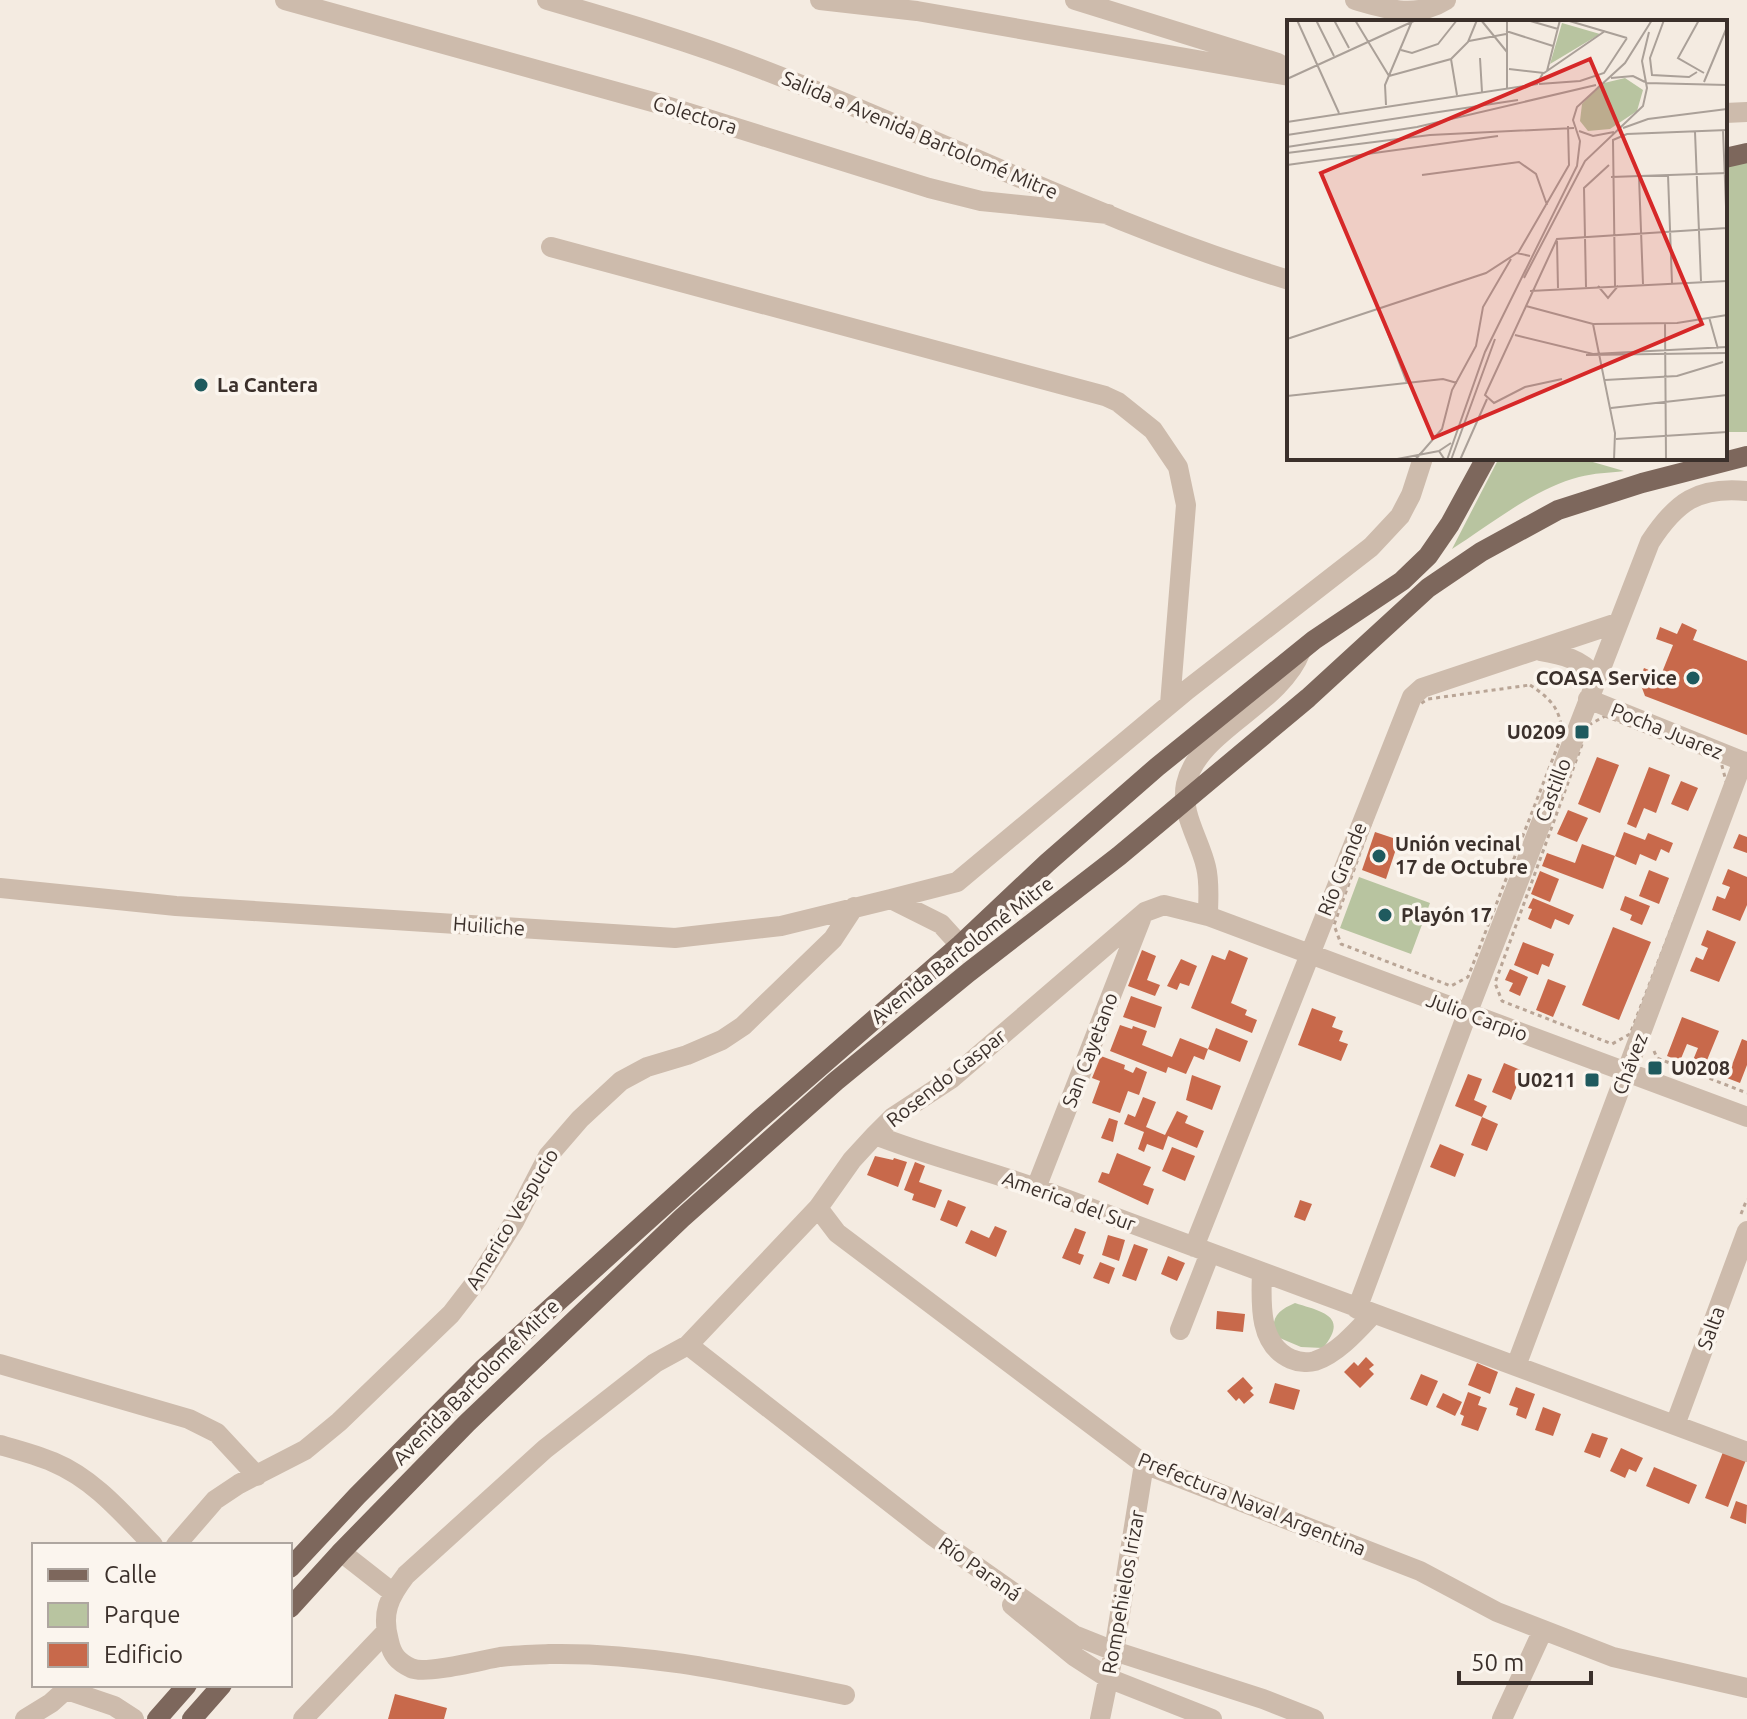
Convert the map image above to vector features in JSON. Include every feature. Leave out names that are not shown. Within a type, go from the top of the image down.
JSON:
[{"type":"main road","points":[[1727,158],[1747,154]]},
{"type":"main road","name":"Avenida Bartolomé Mitre","points":[[292,1566],[482,1370],[761,1118],[960,945],[1047,863],[1157,767],[1302,650],[1380,597],[1428,556],[1450,524],[1485,460]]},
{"type":"main road","name":"Avenida Bartolomé Mitre","points":[[292,1606],[467,1423],[604,1290],[770,1140],[946,990],[1066,899],[1308,698],[1428,588],[1481,552],[1558,510],[1725,460]]},
{"type":"main road","points":[[157,1719],[181,1687]]},
{"type":"main road","points":[[192,1719],[220,1687]]},
{"type":"street","name":"Colectora","points":[[285,0],[660,104],[929,188],[981,201],[1108,214]]},
{"type":"street","name":"Salida a Avenida Bartolomé Mitre","points":[[547,0],[691,43],[762,69],[1108,214],[1287,279]]},
{"type":"street","points":[[820,0],[917,11],[1287,76]]},
{"type":"street","points":[[1075,0],[1287,65]]},
{"type":"street","points":[[1355,0],[1419,20]]},
{"type":"street","points":[[1399,13],[1446,0]]},
{"type":"street","points":[[1727,113],[1747,112]]},
{"type":"street","points":[[551,247],[1118,402],[1153,430],[1178,467],[1186,505],[1170,704]]},
{"type":"street","name":"Huiliche","points":[[0,888],[176,906],[675,938],[770,928],[957,882],[1170,704],[1386,534],[1411,495],[1422,460]]},
{"type":"street","name":"Castillo","points":[[1365,1312],[1467,1014],[1650,542],[1666,518],[1685,501],[1710,491],[1747,491]]},
{"type":"street","name":"Río Grande","points":[[1180,1330],[1202,1250],[1308,955],[1355,862],[1412,697],[1422,688],[1617,623]]},
{"type":"street","points":[[1145,912],[1164,905],[1208,916],[1209,884],[1184,802],[1186,783],[1195,762],[1218,737],[1271,695],[1295,665],[1302,650]]},
{"type":"street","points":[[1537,651],[1575,660],[1596,677]]},
{"type":"street","name":"Pocha Juarez","points":[[1588,699],[1745,762]]},
{"type":"street","name":"Chávez","points":[[1516,1366],[1745,762]]},
{"type":"street","points":[[891,899],[941,924],[960,945]]},
{"type":"street","name":"Americo Vespucio","points":[[178,1543],[215,1500],[305,1450],[339,1422],[451,1314],[478,1279],[514,1222],[548,1156],[580,1119],[621,1081],[647,1067],[722,1040],[743,1026],[833,939],[854,907]]},
{"type":"street","name":"Rosendo Gaspar","points":[[392,1592],[406,1575],[545,1449],[655,1363],[688,1345],[818,1208],[852,1160],[893,1117],[951,1079],[1145,912]]},
{"type":"street","name":"San Cayetano","points":[[1036,1188],[1145,912]]},
{"type":"street","name":"Julio Carpio","points":[[1208,916],[1747,1117]]},
{"type":"street","name":"America del Sur","points":[[875,1135],[926,1155],[1036,1188],[1747,1452]]},
{"type":"street","name":"Prefectura Naval Argentina","points":[[818,1208],[837,1233],[1144,1464],[1420,1571],[1497,1612],[1613,1657],[1747,1688]]},
{"type":"street","name":"Salta","points":[[1675,1425],[1744,1222]]},
{"type":"street","points":[[1262,1272],[1261,1302],[1265,1329],[1278,1352],[1289,1359],[1315,1361],[1346,1340],[1365,1312]]},
{"type":"street","name":"Río Paraná","points":[[688,1345],[933,1536],[1074,1635],[1314,1719]]},
{"type":"street","points":[[0,1364],[189,1419],[217,1433],[257,1476]]},
{"type":"street","points":[[0,1445],[54,1462],[83,1479],[104,1493],[151,1543]]},
{"type":"street","name":"Rompehielos Irizar","points":[[1100,1719],[1144,1464]]},
{"type":"street","points":[[933,1536],[1062,1647],[1108,1678],[1212,1719]]},
{"type":"street","points":[[341,1552],[392,1592],[385,1608],[391,1652],[399,1662],[415,1671],[504,1657],[550,1654],[625,1656],[684,1663],[845,1695]]},
{"type":"street","points":[[1502,1719],[1543,1630]]},
{"type":"street","points":[[303,1719],[386,1632]]},
{"type":"street","points":[[25,1719],[69,1687],[114,1706],[134,1719]]},
{"type":"path","points":[[1530,685],[1557,706],[1562,719],[1562,735],[1468,977],[1451,986],[1341,944],[1334,925],[1355,862],[1412,709],[1428,699],[1530,685]]},
{"type":"path","points":[[1605,716],[1721,762],[1727,785],[1630,1034],[1612,1044],[1502,1001],[1495,983],[1589,725],[1605,716]]},
{"type":"path","points":[[1657,1058],[1747,1093]]},
{"type":"path","points":[[1744,1222],[1747,1199]]},
{"type":"green space","points":[[1747,161],[1747,432],[1727,432],[1727,163]]},
{"type":"green space","points":[[1498,460],[1586,460],[1624,471],[1562,482],[1513,508],[1452,549]]},
{"type":"green space","name":"Playón 17","points":[[1359,877],[1430,903],[1411,954],[1340,928]]},
{"type":"green space","points":[[1295,1303],[1323,1313],[1333,1322],[1334,1329],[1323,1348],[1301,1347],[1275,1336],[1277,1315]]},
{"type":"building","name":"COASA Service","points":[[1682,623],[1697,630],[1693,640],[1747,661],[1747,735],[1645,696],[1639,680],[1644,668],[1661,675],[1673,645],[1656,639],[1660,627],[1677,634]]},
{"type":"building","points":[[1597,757],[1619,765],[1600,813],[1578,804]]},
{"type":"building","points":[[1649,767],[1670,775],[1656,813],[1644,808],[1636,828],[1627,824]]},
{"type":"building","points":[[1681,781],[1698,788],[1688,811],[1671,804]]},
{"type":"building","points":[[1568,810],[1588,818],[1577,842],[1557,834]]},
{"type":"building","points":[[1375,832],[1399,840],[1386,879],[1362,870]]},
{"type":"building","points":[[1624,832],[1645,840],[1648,833],[1673,843],[1669,853],[1661,849],[1656,861],[1640,854],[1636,865],[1615,856]]},
{"type":"building","points":[[1739,834],[1747,837],[1747,853],[1733,848]]},
{"type":"building","points":[[1582,844],[1615,856],[1603,889],[1542,866],[1547,853],[1575,863]]},
{"type":"building","points":[[1728,869],[1747,877],[1747,905],[1740,921],[1712,910],[1717,896],[1725,899],[1730,887],[1722,884]]},
{"type":"building","points":[[1649,870],[1669,878],[1659,904],[1639,896]]},
{"type":"building","points":[[1540,871],[1559,879],[1550,902],[1531,894]]},
{"type":"building","points":[[1625,896],[1650,906],[1642,925],[1630,920],[1632,915],[1620,910]]},
{"type":"building","points":[[1533,898],[1574,915],[1569,925],[1555,919],[1551,929],[1528,919],[1532,909],[1528,908]]},
{"type":"building","points":[[1613,927],[1651,942],[1619,1020],[1582,1005]]},
{"type":"building","points":[[1707,930],[1736,942],[1719,982],[1690,971],[1696,957],[1703,960],[1708,948],[1701,945]]},
{"type":"building","points":[[1523,942],[1554,954],[1549,967],[1542,964],[1538,975],[1514,965]]},
{"type":"building","points":[[1142,950],[1156,956],[1147,980],[1160,985],[1155,996],[1128,986]]},
{"type":"building","points":[[1229,950],[1248,958],[1231,1003],[1247,1010],[1245,1015],[1257,1020],[1252,1033],[1191,1008],[1212,955],[1225,960]]},
{"type":"building","points":[[1181,959],[1197,966],[1189,986],[1180,983],[1177,990],[1167,986]]},
{"type":"building","points":[[1510,969],[1528,977],[1520,996],[1509,991],[1513,983],[1505,980]]},
{"type":"building","points":[[1548,979],[1566,986],[1553,1017],[1536,1010]]},
{"type":"building","points":[[1131,996],[1162,1007],[1155,1028],[1123,1017]]},
{"type":"building","points":[[1312,1008],[1336,1017],[1332,1027],[1343,1031],[1339,1041],[1348,1044],[1341,1061],[1298,1045]]},
{"type":"building","points":[[1682,1017],[1719,1031],[1703,1070],[1691,1065],[1698,1048],[1687,1044],[1680,1061],[1667,1056]]},
{"type":"building","points":[[1120,1025],[1147,1031],[1142,1045],[1172,1057],[1180,1038],[1208,1049],[1204,1060],[1194,1056],[1186,1074],[1168,1067],[1166,1073],[1110,1051]]},
{"type":"building","points":[[1216,1028],[1248,1041],[1240,1062],[1208,1049]]},
{"type":"building","points":[[1742,1039],[1747,1041],[1747,1065],[1740,1083],[1727,1078]]},
{"type":"building","points":[[1101,1056],[1125,1065],[1124,1069],[1133,1073],[1136,1067],[1147,1072],[1139,1095],[1128,1091],[1120,1113],[1092,1103],[1100,1081],[1092,1078]]},
{"type":"building","points":[[1504,1063],[1523,1071],[1511,1100],[1492,1092]]},
{"type":"building","points":[[1468,1074],[1482,1079],[1474,1100],[1487,1106],[1482,1117],[1455,1106]]},
{"type":"building","points":[[1192,1075],[1221,1086],[1212,1110],[1186,1100]]},
{"type":"building","points":[[1143,1097],[1156,1102],[1146,1127],[1165,1135],[1177,1111],[1188,1116],[1185,1123],[1204,1131],[1197,1148],[1168,1136],[1163,1150],[1147,1144],[1144,1152],[1138,1149],[1144,1132],[1124,1124],[1128,1114],[1135,1117]]},
{"type":"building","points":[[1482,1117],[1498,1124],[1487,1151],[1471,1145]]},
{"type":"building","points":[[1109,1118],[1118,1121],[1113,1142],[1101,1138]]},
{"type":"building","points":[[1440,1144],[1464,1154],[1455,1177],[1430,1167]]},
{"type":"building","points":[[1172,1147],[1195,1156],[1185,1181],[1162,1171]]},
{"type":"building","points":[[1117,1153],[1151,1167],[1143,1185],[1154,1189],[1148,1205],[1098,1182],[1102,1172],[1109,1174]]},
{"type":"building","points":[[875,1156],[907,1162],[898,1187],[867,1175]]},
{"type":"building","points":[[915,1162],[925,1166],[919,1182],[942,1190],[935,1208],[912,1200],[914,1194],[904,1190]]},
{"type":"building","points":[[948,1200],[966,1207],[957,1227],[940,1220]]},
{"type":"building","points":[[1300,1200],[1312,1204],[1305,1221],[1294,1217]]},
{"type":"building","points":[[995,1226],[1007,1231],[996,1257],[965,1243],[971,1230],[989,1238]]},
{"type":"building","points":[[1075,1228],[1086,1232],[1078,1253],[1084,1255],[1080,1265],[1062,1258]]},
{"type":"building","points":[[1108,1235],[1125,1240],[1119,1261],[1102,1255]]},
{"type":"building","points":[[1134,1244],[1148,1249],[1136,1281],[1122,1276]]},
{"type":"building","points":[[1168,1256],[1185,1263],[1177,1281],[1161,1274]]},
{"type":"building","points":[[1100,1262],[1115,1268],[1109,1284],[1093,1278]]},
{"type":"building","points":[[1217,1311],[1245,1314],[1243,1332],[1216,1329]]},
{"type":"building","points":[[1366,1357],[1374,1365],[1369,1369],[1374,1374],[1360,1388],[1344,1372],[1354,1362],[1358,1366]]},
{"type":"building","points":[[1477,1363],[1498,1372],[1490,1394],[1468,1385]]},
{"type":"building","points":[[1421,1374],[1438,1381],[1427,1406],[1410,1399]]},
{"type":"building","points":[[1243,1377],[1253,1388],[1250,1391],[1254,1395],[1244,1404],[1239,1398],[1236,1401],[1227,1391]]},
{"type":"building","points":[[1275,1383],[1300,1390],[1294,1410],[1269,1403]]},
{"type":"building","points":[[1516,1387],[1535,1394],[1526,1419],[1516,1415],[1518,1408],[1509,1405]]},
{"type":"building","points":[[1468,1392],[1481,1397],[1478,1405],[1487,1408],[1478,1431],[1461,1425],[1464,1416],[1460,1414]]},
{"type":"building","points":[[1443,1393],[1462,1402],[1455,1416],[1436,1407]]},
{"type":"building","points":[[1543,1407],[1561,1414],[1553,1436],[1535,1430]]},
{"type":"building","points":[[1592,1433],[1608,1438],[1600,1458],[1584,1452]]},
{"type":"building","points":[[1621,1448],[1643,1458],[1636,1472],[1629,1469],[1625,1478],[1610,1471]]},
{"type":"building","points":[[1723,1452],[1746,1460],[1728,1507],[1705,1498]]},
{"type":"building","points":[[1654,1467],[1697,1485],[1689,1504],[1646,1486]]},
{"type":"building","points":[[1736,1501],[1747,1505],[1746,1524],[1730,1518]]},
{"type":"building","points":[[395,1694],[447,1708],[444,1719],[388,1719]]},
{"type":"place","name":"La Cantera","points":[[201,385]]},
{"type":"place","name":"COASA Service","points":[[1693,678]]},
{"type":"place","name":"U0209","points":[[1582,732]]},
{"type":"place","name":"Unión vecinal 17 de Octubre","points":[[1379,856]]},
{"type":"place","name":"Playón 17","points":[[1385,915]]},
{"type":"place","name":"U0208","points":[[1655,1068]]},
{"type":"place","name":"U0211","points":[[1592,1080]]}]
